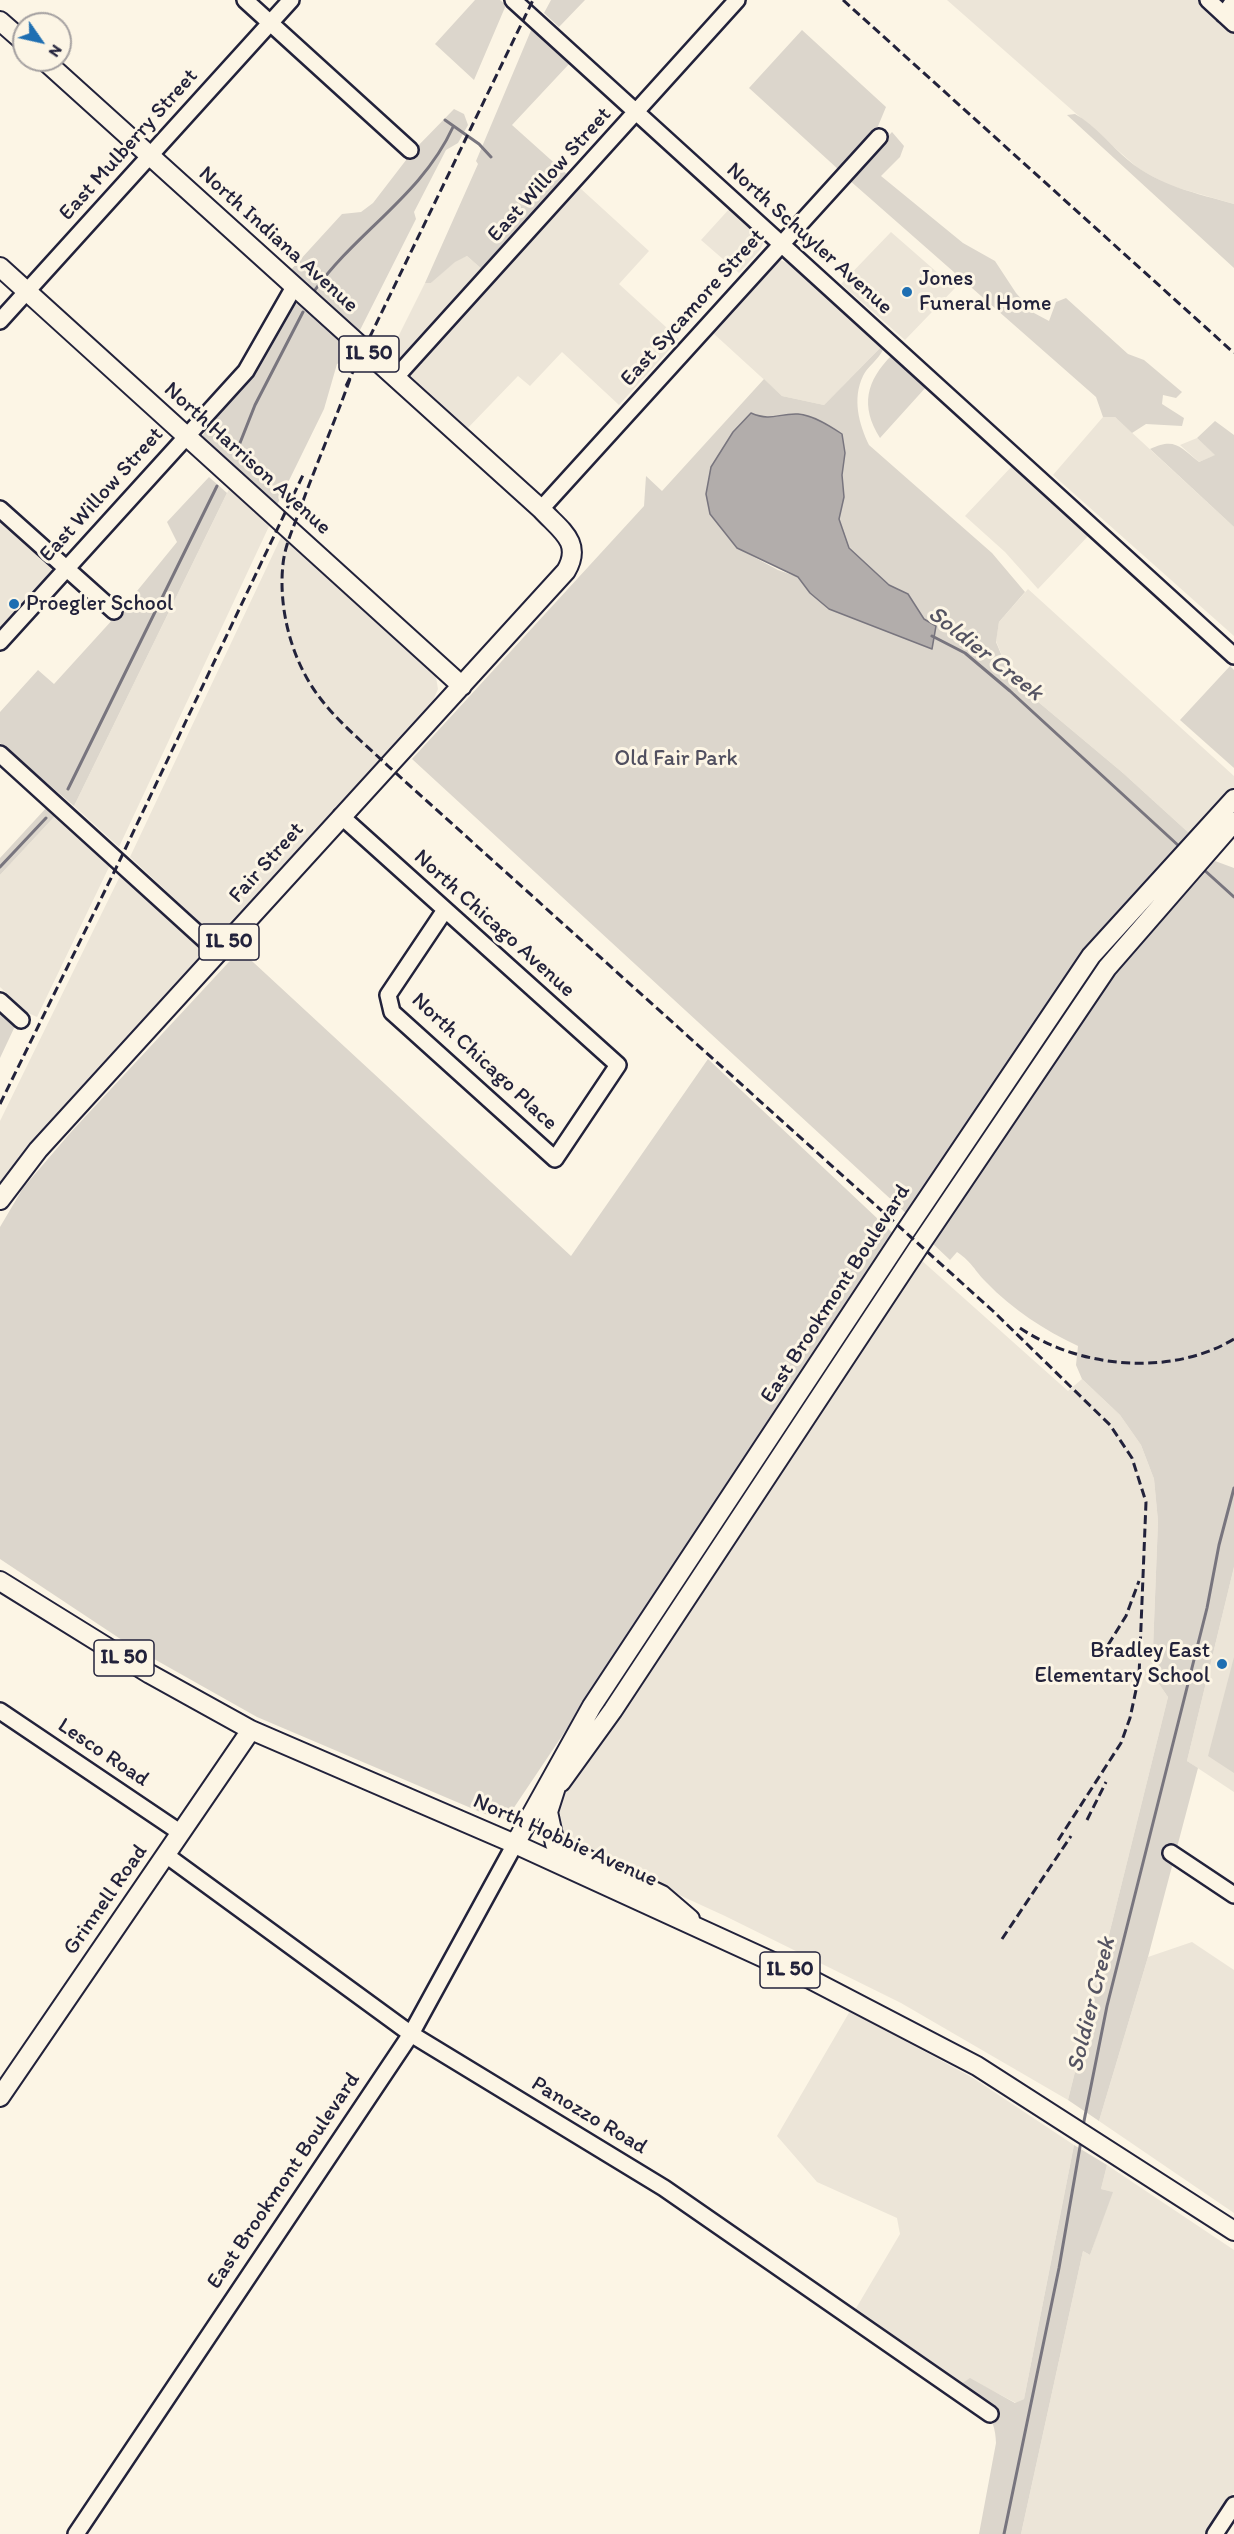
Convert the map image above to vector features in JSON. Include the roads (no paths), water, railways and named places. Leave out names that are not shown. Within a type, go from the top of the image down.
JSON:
[{"type":"main road","points":[[0,21],[12,32]]},
{"type":"main road","name":"North Indiana Avenue","points":[[57,72],[541,509],[568,538],[574,549],[572,561]]},
{"type":"main road","name":"North Harrison Avenue","points":[[0,267],[462,686]]},
{"type":"main road","name":"Fair Street","points":[[0,1200],[38,1150],[566,572],[572,561]]},
{"type":"main road","name":"East Brookmont Boulevard","points":[[1201,848],[1234,799]]},
{"type":"main road","name":"East Brookmont Boulevard","points":[[515,1844],[592,1706],[905,1232],[1091,956],[1201,848],[1234,822]]},
{"type":"main road","name":"East Brookmont Boulevard","points":[[515,1844],[613,1710],[913,1254],[1107,968],[1184,866]]},
{"type":"main road","name":"North Hobbie Avenue","points":[[0,1581],[150,1674],[251,1730],[515,1844],[700,1928],[810,1979],[971,2063],[1109,2149],[1234,2231]]},
{"type":"main road","name":"Grinnell Road","points":[[0,2097],[251,1730]]},
{"type":"main road","points":[[556,1787],[548,1812],[555,1844],[662,1895],[700,1928]]},
{"type":"street","points":[[245,0],[410,150]]},
{"type":"street","name":"East Mulberry Street","points":[[0,321],[291,0]]},
{"type":"street","name":"North Schuyler Avenue","points":[[513,0],[1234,656]]},
{"type":"street","name":"East Willow Street","points":[[395,378],[737,0]]},
{"type":"street","points":[[1208,0],[1229,19],[1234,0]]},
{"type":"street","name":"East Sycamore Street","points":[[541,509],[879,137]]},
{"type":"street","name":"East Willow Street","points":[[0,642],[246,371],[294,287]]},
{"type":"street","points":[[0,509],[114,611]]},
{"type":"street","points":[[0,754],[219,953]]},
{"type":"street","name":"North Chicago Avenue","points":[[341,816],[618,1065],[555,1159]]},
{"type":"street","name":"North Chicago Place","points":[[445,910],[388,995],[392,1012],[555,1159]]},
{"type":"street","points":[[0,1001],[21,1020]]},
{"type":"street","name":"Lesco Road","points":[[0,1711],[180,1833]]},
{"type":"street","name":"East Brookmont Boulevard","points":[[75,2534],[411,2034],[515,1844]]},
{"type":"street","points":[[1171,1853],[1234,1896]]},
{"type":"street","name":"Panozzo Road","points":[[166,1855],[411,2034],[664,2188],[990,2414]]},
{"type":"street","points":[[1215,2534],[1234,2505]]},
{"type":"waterway","name":"Soldier Creek","points":[[445,120],[479,144],[491,157]]},
{"type":"waterway","points":[[315,290],[350,249],[424,173],[440,151],[453,127]]},
{"type":"waterway","points":[[236,453],[255,405],[303,312]]},
{"type":"waterway","points":[[68,789],[217,486]]},
{"type":"waterway","name":"Soldier Creek","points":[[932,636],[965,653],[1010,691],[1180,847]]},
{"type":"waterway","points":[[0,867],[46,818]]},
{"type":"waterway","name":"Soldier Creek","points":[[1202,868],[1234,897]]},
{"type":"waterway","name":"Soldier Creek","points":[[1083,2126],[1107,2006],[1207,1608],[1219,1545],[1234,1488]]},
{"type":"waterway","name":"Soldier Creek","points":[[1004,2534],[1059,2268],[1081,2141]]},
{"type":"railway","points":[[346,386],[533,0]]},
{"type":"railway","points":[[843,0],[1234,353]]},
{"type":"railway","points":[[350,379],[290,537],[283,564],[283,599],[289,634],[302,668],[320,698],[344,725],[388,766],[993,1311],[1110,1425],[1132,1458],[1146,1502],[1139,1676],[1130,1718],[1121,1743],[1057,1842]]},
{"type":"railway","points":[[0,1104],[119,862],[303,475]]},
{"type":"railway","points":[[1020,1328],[1044,1342],[1069,1352],[1126,1363],[1154,1363],[1182,1359],[1209,1351],[1234,1339]]},
{"type":"railway","points":[[1108,1645],[1126,1616],[1139,1581]]},
{"type":"railway","points":[[1087,1820],[1106,1782]]},
{"type":"railway","points":[[1002,1939],[1071,1836]]},
{"type":"place","name":"Jones Funeral Home","points":[[907,292]]},
{"type":"place","name":"Proegler School","points":[[14,604]]},
{"type":"place","name":"Bradley East Elementary School","points":[[1222,1664]]},
{"type":"park label","name":"Old Fair Park","points":[[676,759]]}]
